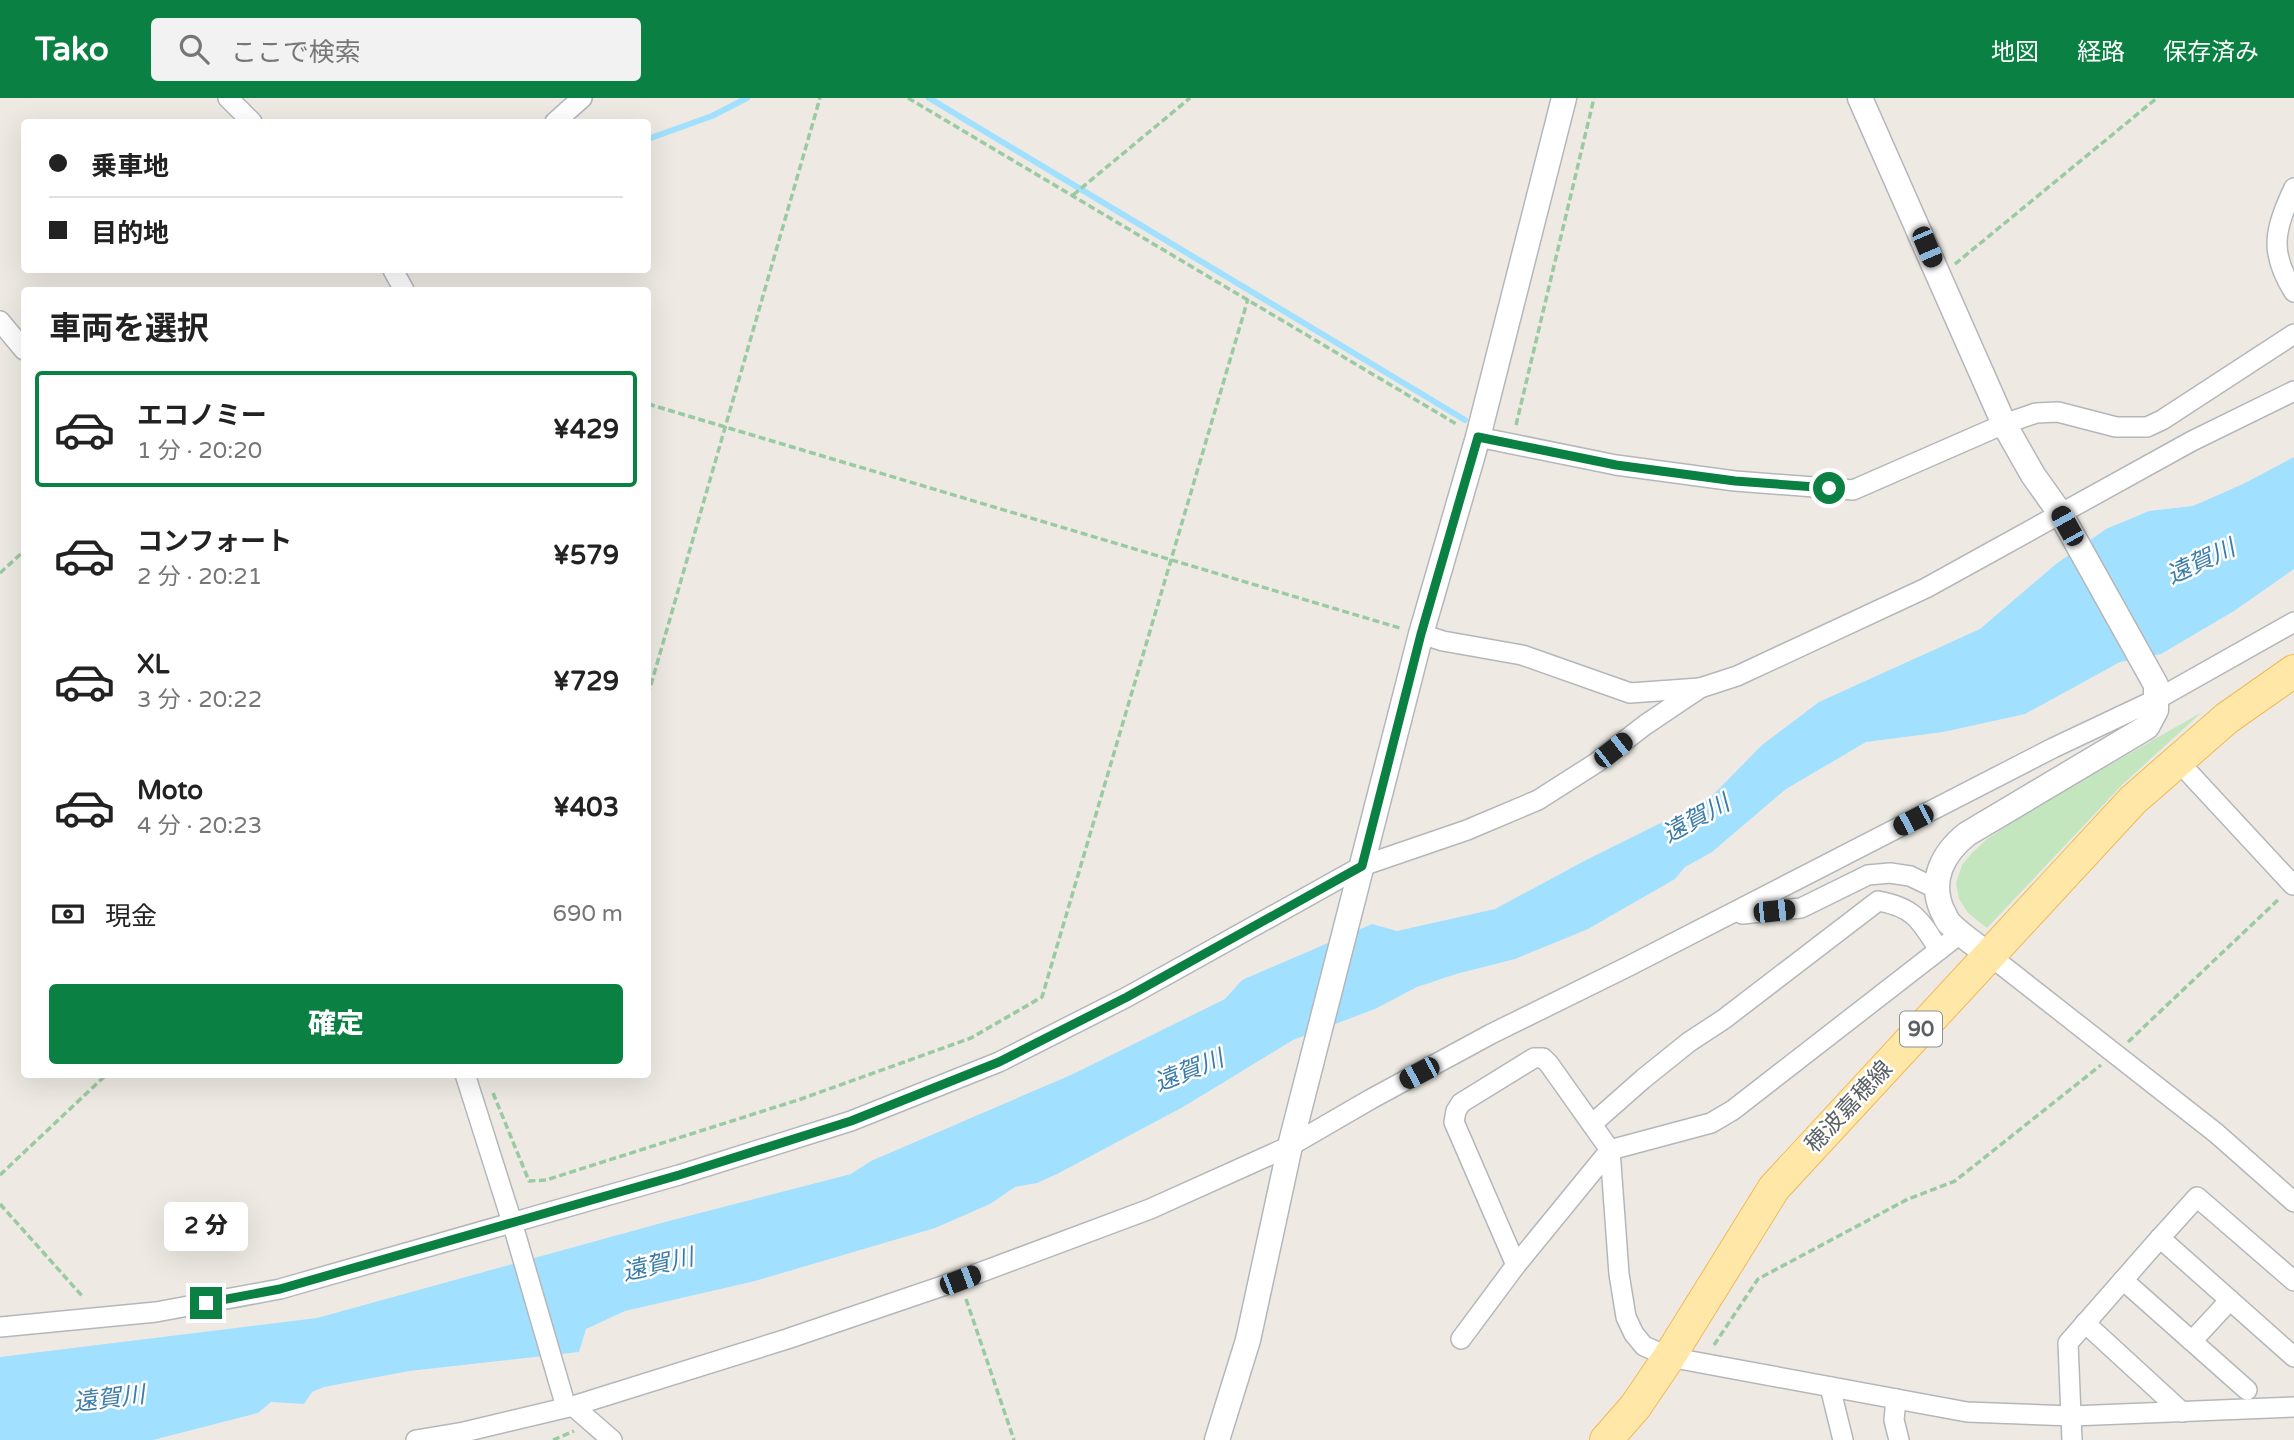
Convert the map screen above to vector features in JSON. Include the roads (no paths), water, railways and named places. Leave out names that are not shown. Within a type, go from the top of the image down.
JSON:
[{"type":"main road","name":"穂波嘉穂線","points":[[1606,1440],[1635,1407],[1669,1357],[1774,1188],[2100,834],[2177,760],[2227,718],[2294,671]]},
{"type":"street","points":[[228,98],[248,119]]},
{"type":"street","points":[[558,119],[582,98]]},
{"type":"street","points":[[1217,1440],[1248,1340],[1294,1135],[1359,876],[1421,634],[1478,437],[1564,98]]},
{"type":"street","points":[[1860,98],[2004,424],[2033,475],[2064,519],[2156,690],[2156,710],[2147,727],[1967,834],[1952,846],[1942,861],[1936,880],[1939,901],[1948,922],[2216,1133],[2294,1202]]},
{"type":"street","points":[[2294,188],[2278,222],[2276,244],[2284,276],[2294,292]]},
{"type":"street","points":[[0,321],[21,346]]},
{"type":"street","points":[[1478,437],[1616,465],[1735,481],[1853,490],[2004,424],[2036,413],[2057,412],[2116,428],[2147,427],[2162,420],[2294,334]]},
{"type":"street","points":[[1421,634],[1443,641],[1522,655],[1630,692],[1700,688],[1737,676],[1926,588],[2064,519],[2192,441],[2294,391]]},
{"type":"street","points":[[416,1440],[464,1432],[568,1404],[787,1339],[960,1280],[1150,1209],[1371,1099],[1491,1034],[2053,748],[2156,690],[2294,622]]},
{"type":"street","points":[[0,1327],[156,1312],[280,1289],[513,1226],[851,1121],[999,1062],[1359,876],[1538,800],[1596,763],[1645,725],[1700,688]]},
{"type":"street","points":[[2177,760],[2293,885]]},
{"type":"street","points":[[1727,916],[1801,908],[1867,876],[1890,873],[1910,876],[1937,889]]},
{"type":"street","points":[[1592,1125],[1689,1042],[1724,1019],[1878,901],[1893,904],[1919,918],[1939,950]]},
{"type":"street","points":[[1461,1339],[1516,1265],[1610,1150],[1711,1123],[1733,1110],[1961,933]]},
{"type":"street","points":[[1516,1265],[1454,1122],[1461,1102],[1534,1058],[1543,1058],[1610,1150],[1619,1274],[1626,1317],[1634,1334],[1644,1346],[1669,1357],[1967,1412],[2072,1416],[2294,1407]]},
{"type":"street","points":[[466,1078],[568,1404],[612,1440]]},
{"type":"street","points":[[2072,1440],[2068,1343],[2197,1197],[2294,1281]]},
{"type":"street","points":[[2160,1238],[2294,1357]]},
{"type":"street","points":[[2123,1280],[2247,1390]]},
{"type":"street","points":[[2192,1341],[2230,1300]]},
{"type":"street","points":[[2085,1324],[2182,1412]]},
{"type":"street","points":[[1830,1387],[1843,1440]]},
{"type":"street","points":[[1896,1399],[1894,1420],[1899,1440]]},
{"type":"water","name":"遠賀川","points":[[2294,457],[2294,569],[2234,611],[2161,654],[2120,662],[2025,714],[1943,732],[1866,742],[1786,789],[1712,852],[1685,867],[1675,879],[1588,929],[1515,959],[1417,987],[1375,1009],[1293,1040],[1183,1107],[1057,1174],[1037,1183],[1015,1187],[990,1204],[935,1228],[755,1281],[625,1311],[586,1329],[579,1352],[409,1371],[324,1387],[312,1392],[304,1404],[271,1402],[258,1413],[153,1440],[0,1440],[0,1357],[317,1318],[851,1174],[871,1161],[1073,1074],[1225,999],[1242,980],[1372,924],[1397,931],[1495,909],[1709,799],[1762,745],[1819,702],[1980,629],[2056,564],[2106,529],[2149,511],[2193,506]]},
{"type":"waterway","points":[[651,138],[712,116],[747,98]]},
{"type":"waterway","points":[[929,98],[1465,420]]}]
